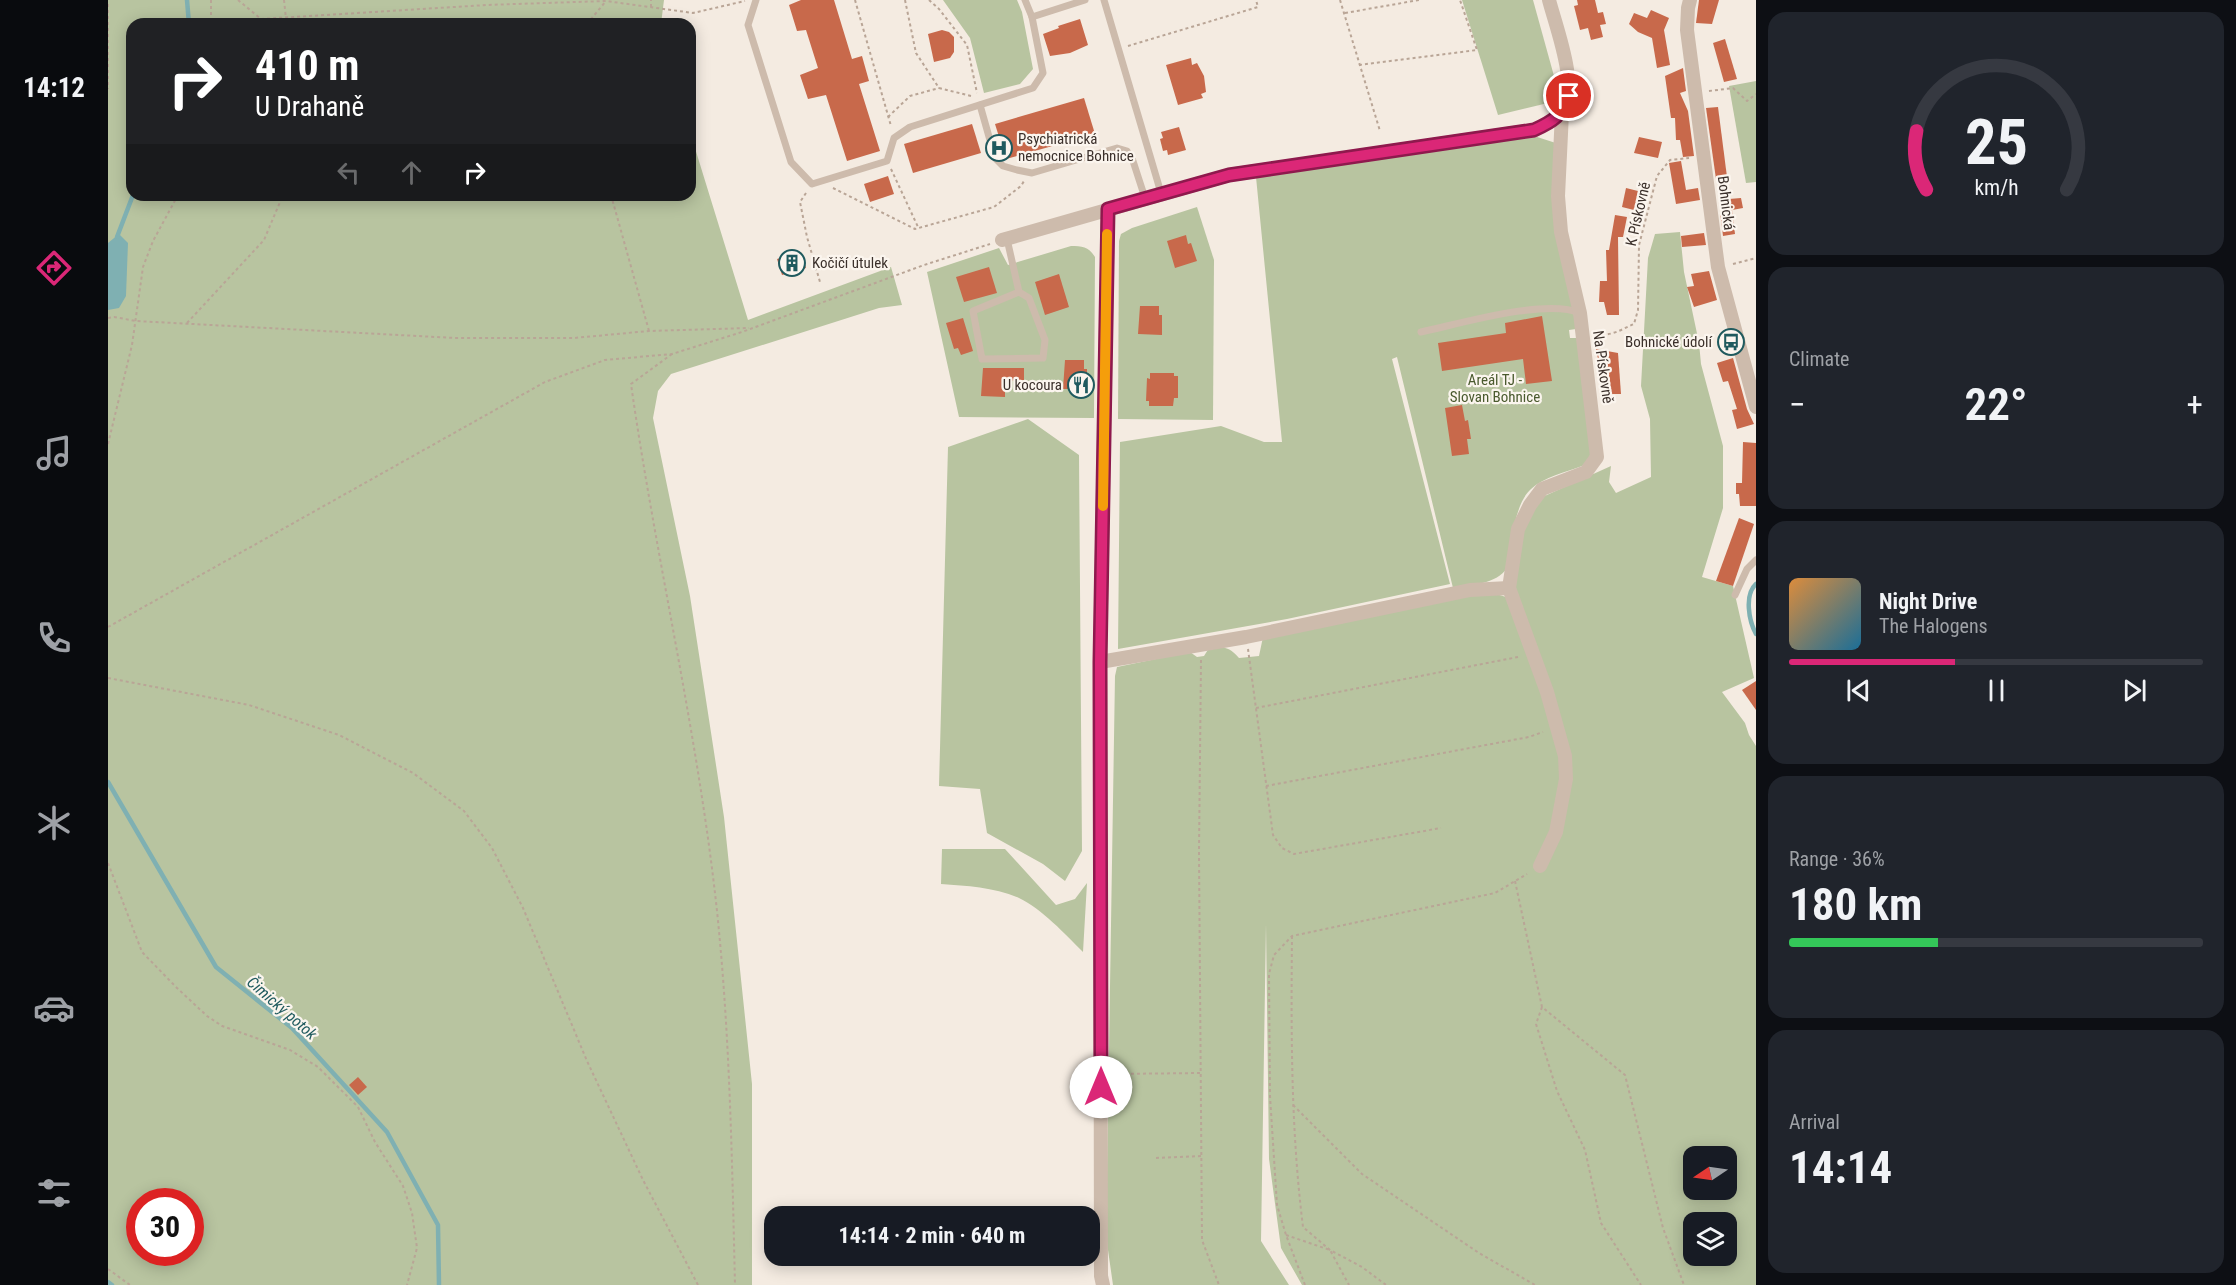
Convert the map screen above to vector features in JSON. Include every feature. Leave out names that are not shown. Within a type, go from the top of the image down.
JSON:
[{"type":"street","name":"Na Pískovně","points":[[1509,588],[1518,530],[1530,505],[1542,489],[1586,472],[1597,457],[1580,314],[1561,232],[1558,196],[1562,112],[1569,96],[1569,78],[1549,0]]},
{"type":"street","name":"Bohnická","points":[[1690,0],[1687,30],[1718,267],[1756,407]]},
{"type":"street","points":[[1004,239],[1229,175],[1534,130],[1550,123],[1562,112]]},
{"type":"street","points":[[1103,1285],[1101,1276],[1100,662],[1108,209]]},
{"type":"street","points":[[1100,662],[1246,638],[1470,590],[1509,588],[1547,692],[1565,756],[1566,779],[1556,831],[1540,866]]},
{"type":"lane","points":[[756,0],[748,26],[791,162],[816,183],[887,161],[894,138],[910,127],[1033,88],[1043,74],[1032,17],[1025,0]]},
{"type":"lane","points":[[1032,17],[1085,0]]},
{"type":"lane","points":[[1104,0],[1161,194]]},
{"type":"lane","points":[[980,105],[995,158],[1003,166],[1029,172],[1117,148],[1127,151],[1133,161],[1145,198]]},
{"type":"lane","points":[[1004,239],[1019,292],[1029,297],[1045,340],[1043,358],[982,359],[973,310],[1019,292]]},
{"type":"lane","points":[[1421,332],[1537,308],[1572,310],[1580,314]]},
{"type":"lane","points":[[1735,595],[1748,569],[1756,560]]},
{"type":"path","points":[[211,0],[211,18]]},
{"type":"path","points":[[238,0],[260,18]]},
{"type":"path","points":[[284,0],[286,18]]},
{"type":"path","points":[[651,0],[651,7]]},
{"type":"path","points":[[299,18],[486,5],[606,1],[693,13],[750,0]]},
{"type":"path","points":[[855,0],[894,138]]},
{"type":"path","points":[[905,0],[916,53],[939,88]]},
{"type":"path","points":[[888,117],[910,96],[939,88],[978,98],[967,45],[939,9],[928,0]]},
{"type":"path","points":[[1119,48],[1258,7],[1256,0]]},
{"type":"path","points":[[1340,0],[1380,131]]},
{"type":"path","points":[[1344,13],[1419,0]]},
{"type":"path","points":[[1359,65],[1477,50],[1460,0]]},
{"type":"path","points":[[592,18],[606,1]]},
{"type":"path","points":[[108,4],[108,88]]},
{"type":"path","points":[[1694,93],[1733,88],[1747,101],[1756,94]]},
{"type":"path","name":"K Pískovně","points":[[1613,333],[1634,324],[1636,317],[1639,245],[1657,176],[1670,160],[1704,157]]},
{"type":"path","points":[[887,161],[918,228]]},
{"type":"path","points":[[820,282],[800,202],[816,183],[915,229],[994,207],[1021,186],[1029,172]]},
{"type":"path","points":[[108,444],[132,345],[143,267],[153,241],[175,201]]},
{"type":"path","points":[[186,324],[264,240],[280,201]]},
{"type":"path","points":[[613,201],[649,331]]},
{"type":"path","points":[[108,627],[545,382],[605,360],[672,354],[1004,239]]},
{"type":"path","points":[[1718,267],[1756,258]]},
{"type":"path","points":[[108,318],[455,338],[574,338],[649,331],[752,328]]},
{"type":"path","points":[[672,354],[631,384],[670,622],[692,738],[716,911],[731,1098],[735,1285]]},
{"type":"path","points":[[1246,638],[1273,835],[1282,848],[1294,854],[1441,828]]},
{"type":"path","points":[[1201,645],[1199,852],[1202,1240],[1219,1285]]},
{"type":"path","points":[[1256,708],[1533,653]]},
{"type":"path","points":[[108,678],[249,705],[339,735],[413,773],[464,811],[492,848],[523,908],[592,1072],[643,1180],[698,1285]]},
{"type":"path","points":[[1266,786],[1529,737],[1545,732]]},
{"type":"path","points":[[108,863],[142,952],[177,988],[207,1016],[222,1026],[290,1050],[318,1067],[358,1107],[375,1142],[403,1186],[412,1214],[417,1248],[407,1285]]},
{"type":"path","points":[[1305,1285],[1277,1205],[1270,1096],[1269,974],[1274,955],[1292,936],[1495,893],[1540,866]]},
{"type":"path","points":[[1515,881],[1542,1007],[1536,1024],[1557,1091],[1585,1150],[1601,1224],[1641,1285]]},
{"type":"path","points":[[1292,936],[1293,1105],[1297,1181],[1303,1227],[1330,1250],[1348,1285]]},
{"type":"path","points":[[1542,1007],[1626,1075],[1663,1228],[1684,1285]]},
{"type":"path","points":[[1113,1074],[1200,1073]]},
{"type":"path","points":[[1293,1105],[1362,1174],[1479,1253],[1535,1285]]},
{"type":"path","points":[[1156,1158],[1201,1156]]},
{"type":"path","points":[[1286,1235],[1330,1250],[1362,1267],[1386,1285]]},
{"type":"path","points":[[108,1269],[130,1285]]},
{"type":"green space","points":[[108,0],[664,0],[662,18],[126,18],[126,201],[696,201],[696,151],[748,320],[891,267],[902,305],[879,308],[671,374],[658,391],[653,418],[690,596],[724,817],[752,1084],[752,1285],[108,1285]]},
{"type":"green space","points":[[943,0],[1017,0],[1022,12],[1033,69],[1020,84],[984,93],[970,38]]},
{"type":"green space","points":[[1462,0],[1533,0],[1554,76],[1548,103],[1498,115]]},
{"type":"green space","points":[[1756,81],[1756,182],[1746,183],[1729,86]]},
{"type":"green space","name":"Areál TJ - Slovan Bohnice","points":[[1534,136],[1562,145],[1560,222],[1576,329],[1569,330],[1570,338],[1577,338],[1592,451],[1587,462],[1582,466],[1542,481],[1525,496],[1514,526],[1507,568],[1490,581],[1453,588],[1397,357],[1392,359],[1450,584],[1287,619],[1118,649],[1120,442],[1221,426],[1264,442],[1282,442],[1256,177]]},
{"type":"green space","points":[[1197,207],[1214,260],[1213,420],[1118,419],[1119,241],[1121,234],[1132,228]]},
{"type":"green space","points":[[1680,232],[1684,272],[1699,343],[1701,364],[1723,446],[1723,508],[1702,577],[1733,586],[1754,678],[1722,692],[1745,723],[1756,746],[1756,1285],[1302,1285],[1281,1248],[1269,1159],[1266,924],[1261,1241],[1289,1285],[1113,1285],[1106,1236],[1115,676],[1117,667],[1190,652],[1197,657],[1204,656],[1209,648],[1214,647],[1229,649],[1239,658],[1259,656],[1263,637],[1472,595],[1493,593],[1506,597],[1514,583],[1522,533],[1538,499],[1611,466],[1609,482],[1616,493],[1651,477],[1650,419],[1641,386],[1648,258],[1655,234]]},
{"type":"green space","points":[[1071,246],[1085,248],[1095,257],[1094,418],[959,417],[927,272],[999,248],[1008,265]]},
{"type":"green space","points":[[1028,419],[1079,455],[1082,851],[1065,881],[1043,864],[987,833],[980,789],[939,786],[948,447]]},
{"type":"green space","points":[[942,849],[1005,849],[1056,905],[1075,899],[1087,883],[1083,952],[1045,915],[1019,898],[990,889],[941,884]]},
{"type":"water","points":[[119,234],[128,243],[126,296],[119,308],[108,310],[108,243]]},
{"type":"building","points":[[801,0],[834,0],[852,59],[862,56],[869,81],[859,84],[880,151],[847,161],[826,95],[808,99],[800,75],[818,68],[806,30],[797,31],[789,5]]},
{"type":"building","points":[[1577,0],[1595,0],[1598,13],[1603,12],[1606,24],[1600,25],[1603,37],[1591,40],[1588,28],[1580,30],[1574,6],[1578,5]]},
{"type":"building","points":[[1699,0],[1719,0],[1712,24],[1696,23]]},
{"type":"building","points":[[1651,10],[1669,18],[1664,30],[1670,65],[1657,68],[1652,38],[1638,32],[1629,24],[1634,13],[1647,18]]},
{"type":"building","points":[[1080,19],[1088,45],[1070,53],[1050,56],[1043,34]]},
{"type":"building","points":[[942,30],[954,37],[954,52],[950,58],[934,62],[928,34]]},
{"type":"building","points":[[1725,39],[1737,79],[1724,82],[1713,43]]},
{"type":"building","points":[[1191,58],[1192,65],[1197,63],[1204,76],[1206,92],[1201,94],[1203,98],[1178,105],[1166,65]]},
{"type":"building","points":[[1683,68],[1686,91],[1680,93],[1688,111],[1694,156],[1683,157],[1680,140],[1676,140],[1675,118],[1671,118],[1665,76]]},
{"type":"building","points":[[1084,98],[1095,134],[1006,159],[995,124]]},
{"type":"building","points":[[1718,107],[1727,177],[1716,179],[1706,108]]},
{"type":"building","points":[[972,124],[981,153],[913,173],[904,144]]},
{"type":"building","points":[[1179,127],[1186,150],[1168,155],[1167,150],[1163,151],[1161,132]]},
{"type":"building","points":[[1639,137],[1662,142],[1658,158],[1634,153]]},
{"type":"building","points":[[1681,161],[1686,190],[1698,188],[1700,200],[1676,204],[1669,163]]},
{"type":"building","points":[[888,176],[894,194],[870,202],[864,184]]},
{"type":"building","points":[[1626,188],[1638,191],[1634,210],[1622,207]]},
{"type":"building","points":[[1741,198],[1743,208],[1732,210],[1735,234],[1723,236],[1720,212],[1731,210],[1729,199]]},
{"type":"building","points":[[1615,215],[1627,217],[1623,237],[1618,237],[1619,315],[1607,315],[1604,302],[1599,302],[1600,281],[1607,281],[1606,250],[1609,250]]},
{"type":"building","points":[[1704,233],[1706,245],[1682,247],[1681,236]]},
{"type":"building","points":[[1186,235],[1197,261],[1175,268],[1167,241]]},
{"type":"building","name":"Kočičí útulek","points":[[801,252],[806,268],[782,275],[777,259]]},
{"type":"building","points":[[989,267],[997,293],[964,302],[956,277]]},
{"type":"building","points":[[1709,271],[1717,300],[1694,307],[1687,287],[1694,286],[1691,274]]},
{"type":"building","points":[[1059,274],[1069,307],[1045,315],[1035,282]]},
{"type":"building","points":[[1140,306],[1159,306],[1159,315],[1162,315],[1162,335],[1138,334]]},
{"type":"building","points":[[1542,316],[1552,381],[1526,384],[1523,359],[1442,371],[1438,343],[1506,333],[1505,323]]},
{"type":"building","points":[[963,318],[973,351],[961,355],[958,348],[954,349],[946,323]]},
{"type":"building","points":[[1596,349],[1618,353],[1621,394],[1605,394]]},
{"type":"building","points":[[1733,358],[1747,409],[1754,424],[1737,429],[1732,410],[1737,409],[1728,381],[1723,382],[1717,363]]},
{"type":"building","points":[[1065,360],[1084,360],[1084,369],[1087,369],[1087,389],[1063,389]]},
{"type":"building","points":[[983,368],[1024,368],[1024,380],[1005,381],[1005,397],[981,396]]},
{"type":"building","points":[[1150,373],[1174,373],[1174,376],[1178,376],[1178,398],[1174,398],[1173,406],[1149,406],[1149,401],[1146,401],[1147,378],[1150,379]]},
{"type":"building","points":[[1462,405],[1465,421],[1468,420],[1471,439],[1467,439],[1469,454],[1452,456],[1445,408]]},
{"type":"building","points":[[1743,442],[1756,443],[1756,506],[1740,506],[1739,494],[1736,494],[1736,483],[1742,483]]},
{"type":"building","points":[[1739,518],[1754,524],[1733,586],[1716,581]]},
{"type":"building","points":[[1756,681],[1756,710],[1742,690]]},
{"type":"building","points":[[358,1077],[367,1087],[358,1095],[349,1085]]},
{"type":"waterway","name":"Čimický potok","points":[[187,0],[188,18]]},
{"type":"waterway","name":"Čimický potok","points":[[117,237],[131,201]]},
{"type":"waterway","points":[[1756,584],[1749,601],[1751,622],[1756,634]]},
{"type":"waterway","name":"Čimický potok","points":[[108,782],[216,967],[292,1028],[387,1132],[438,1225],[439,1285]]},
{"type":"waterway","name":"Čimický potok","points":[[108,1282],[112,1285]]},
{"type":"slow traffic","points":[[1103,506],[1107,234]]},
{"type":"place","name":"Psychiatrická nemocnice Bohnice","points":[[999,148]]},
{"type":"place","name":"Kočičí útulek","points":[[792,263]]},
{"type":"place","name":"Bohnické údolí","points":[[1731,342]]},
{"type":"place","name":"U kocoura","points":[[1081,385]]},
{"type":"route","points":[[1101,1087],[1100,662],[1108,209],[1229,175],[1534,130],[1550,123],[1562,112],[1569,96]]}]
